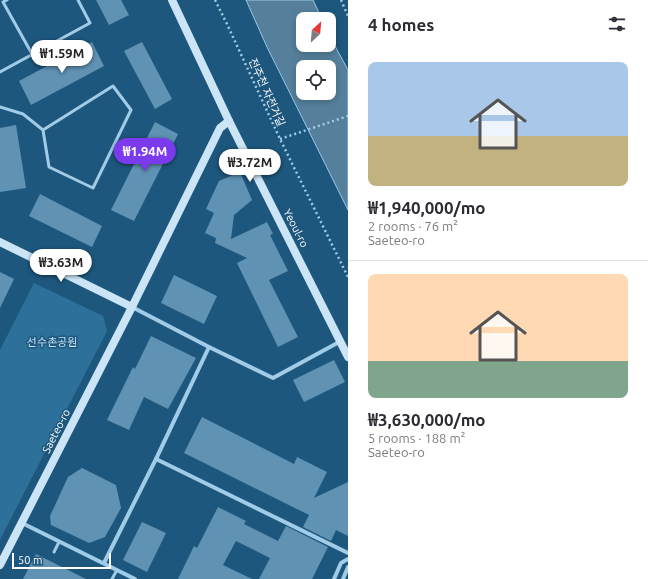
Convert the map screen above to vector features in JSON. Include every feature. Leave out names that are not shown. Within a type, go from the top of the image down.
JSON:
[{"type":"street","name":"Yeoul-ro","points":[[172,0],[229,121],[348,357]]},
{"type":"street","name":"Saeteo-ro","points":[[0,565],[132,307],[220,128],[229,121]]},
{"type":"street","points":[[0,242],[132,307],[208,347],[274,378],[341,341]]},
{"type":"street","points":[[104,563],[156,459],[208,347]]},
{"type":"street","points":[[156,459],[348,553]]},
{"type":"street","points":[[22,524],[135,579]]},
{"type":"street","points":[[334,579],[341,563],[348,559]]},
{"type":"street","points":[[343,579],[348,567]]},
{"type":"lane","points":[[7,0],[3,2],[32,54]]},
{"type":"lane","points":[[0,72],[90,23],[78,0]]},
{"type":"lane","points":[[0,107],[23,114],[43,130],[49,168],[93,188],[131,110],[113,86],[43,130]]},
{"type":"lane","points":[[54,552],[59,542]]},
{"type":"lane","points":[[112,579],[117,570]]},
{"type":"path","name":"전주천 자전거길","points":[[215,0],[280,140],[348,277]]},
{"type":"path","points":[[342,0],[348,16]]},
{"type":"path","points":[[280,140],[348,116]]},
{"type":"green space","name":"선수촌공원","points":[[34,283],[103,316],[107,331],[0,540],[0,350]]},
{"type":"shaded area","points":[[246,0],[313,0],[319,12],[296,12],[296,52],[336,52],[336,48],[348,70],[348,210],[267,47]]},
{"type":"building","points":[[96,0],[121,0],[129,15],[109,25]]},
{"type":"building","points":[[92,42],[104,66],[31,105],[19,81]]},
{"type":"building","points":[[142,42],[172,99],[155,109],[124,51]]},
{"type":"building","points":[[155,122],[178,134],[134,221],[111,210]]},
{"type":"building","points":[[16,125],[26,188],[0,192],[0,128]]},
{"type":"building","points":[[240,172],[252,200],[234,215],[231,239],[267,222],[273,234],[270,235],[288,271],[269,280],[298,337],[278,347],[237,263],[247,258],[215,243],[216,238],[205,233],[214,213],[206,209],[219,181]]},
{"type":"building","points":[[40,194],[102,226],[92,247],[29,216]]},
{"type":"building","points":[[0,272],[14,279],[0,308]]},
{"type":"building","points":[[174,275],[217,296],[204,324],[161,303]]},
{"type":"building","points":[[151,336],[196,358],[168,409],[144,397],[129,430],[107,420],[133,367],[135,369]]},
{"type":"building","points":[[334,360],[345,382],[304,402],[293,380]]},
{"type":"building","points":[[202,417],[294,464],[297,457],[327,472],[314,498],[348,482],[348,536],[336,530],[331,541],[303,527],[309,515],[184,453]]},
{"type":"building","points":[[82,468],[116,485],[121,508],[105,537],[89,543],[51,525],[50,516],[68,477]]},
{"type":"building","points":[[218,507],[246,521],[244,524],[278,541],[286,526],[328,547],[312,579],[259,579],[270,558],[236,541],[223,565],[252,579],[178,579],[194,546],[197,548]]},
{"type":"building","points":[[142,522],[166,533],[147,572],[123,560]]},
{"type":"building","points":[[36,554],[86,579],[23,579]]}]
